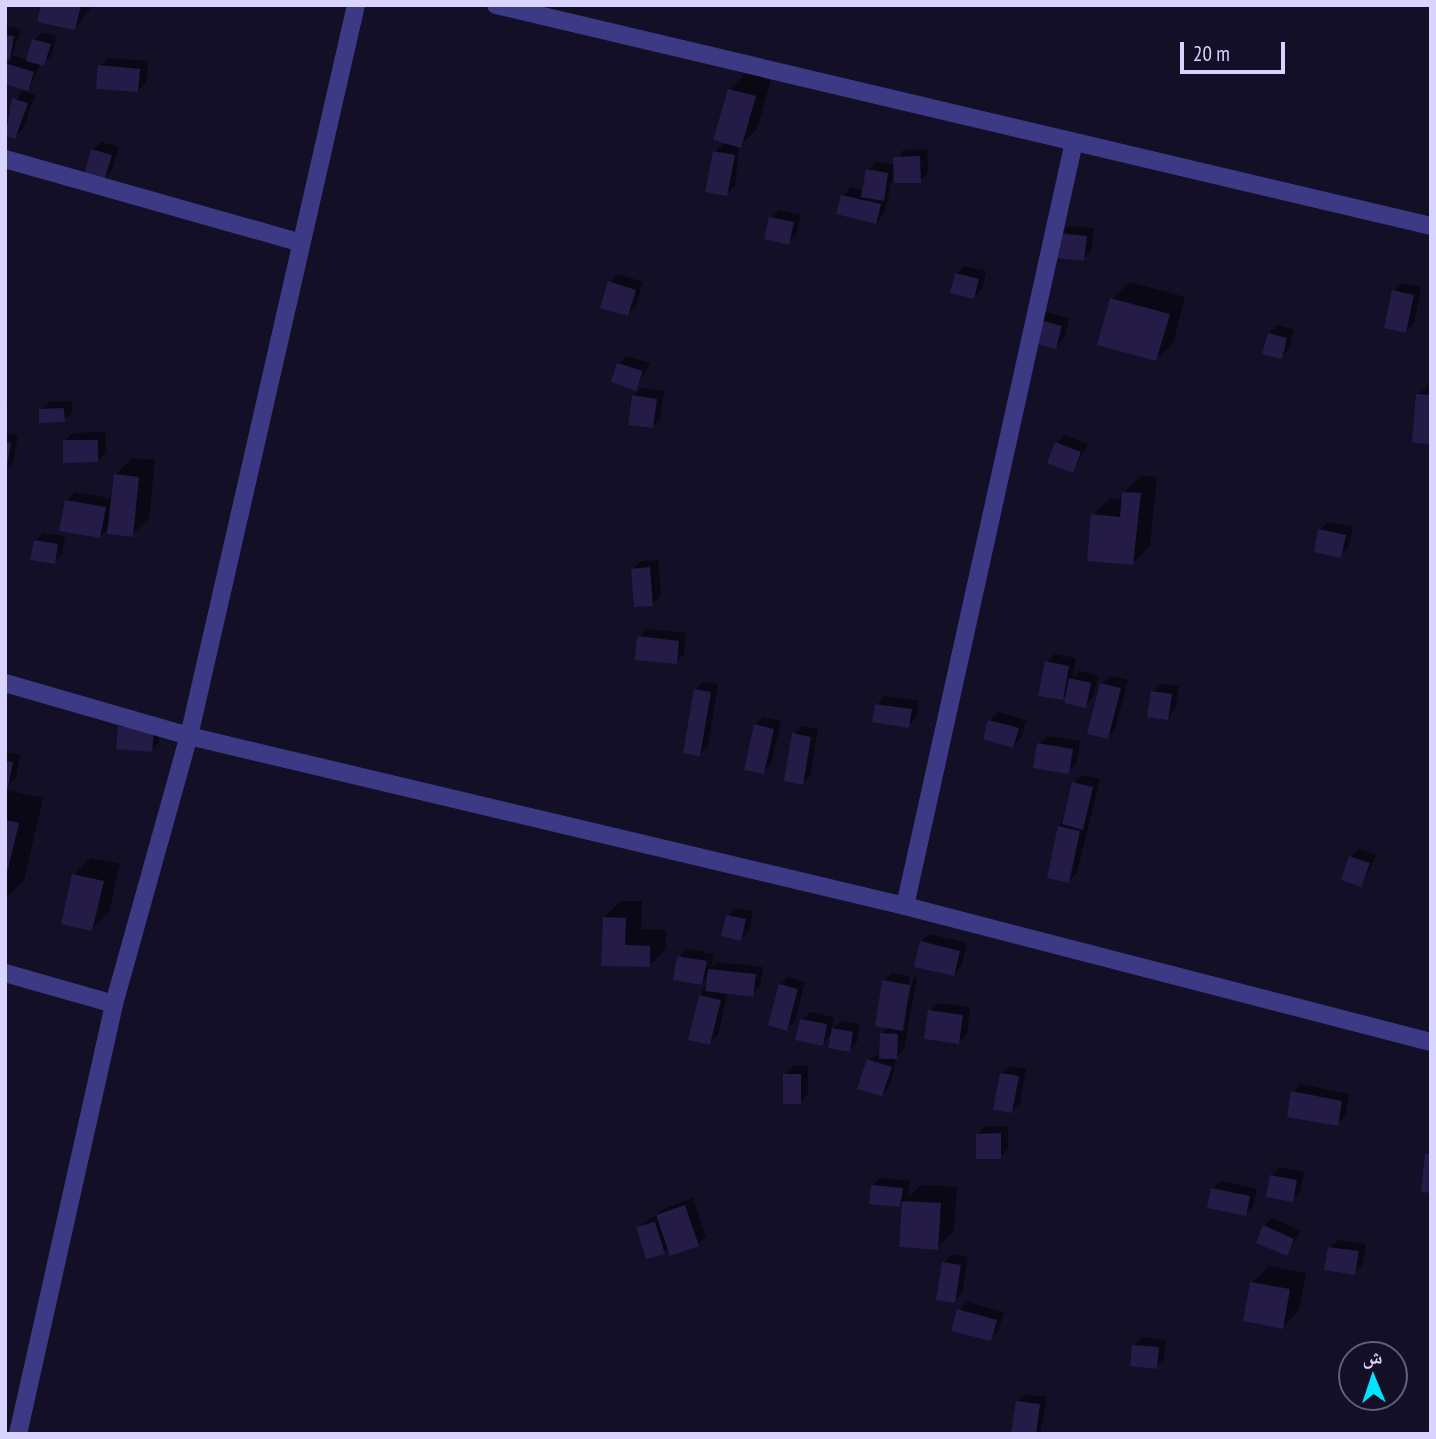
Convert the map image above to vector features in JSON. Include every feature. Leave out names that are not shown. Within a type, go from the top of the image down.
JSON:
[{"type":"street","points":[[18,1434],[114,1004],[189,736],[299,242],[356,5]]},
{"type":"street","points":[[496,5],[1431,226]]},
{"type":"street","points":[[905,906],[1074,142]]},
{"type":"street","points":[[5,159],[299,242]]},
{"type":"street","points":[[5,683],[189,736],[905,906],[1431,1042]]},
{"type":"street","points":[[5,973],[114,1004]]},
{"type":"building","points":[[41,5],[81,5],[75,30],[37,22]]},
{"type":"building","points":[[5,35],[14,36],[10,60],[5,59]]},
{"type":"building","points":[[32,39],[51,44],[44,66],[26,61]]},
{"type":"building","points":[[5,63],[34,72],[28,91],[5,84]]},
{"type":"building","points":[[98,65],[140,69],[138,92],[96,89]]},
{"type":"building","points":[[728,89],[756,96],[741,148],[713,140]]},
{"type":"building","points":[[12,98],[28,103],[15,139],[5,136]]},
{"type":"building","points":[[91,149],[112,155],[104,181],[84,175]]},
{"type":"building","points":[[713,151],[735,155],[727,196],[705,192]]},
{"type":"building","points":[[920,156],[921,183],[894,183],[893,157]]},
{"type":"building","points":[[866,169],[888,173],[884,201],[861,197]]},
{"type":"building","points":[[841,195],[881,204],[876,224],[836,214]]},
{"type":"building","points":[[769,217],[794,222],[789,245],[764,239]]},
{"type":"building","points":[[1059,233],[1087,236],[1084,261],[1056,258]]},
{"type":"building","points":[[955,273],[979,279],[974,299],[950,293]]},
{"type":"building","points":[[608,281],[636,290],[628,316],[600,308]]},
{"type":"building","points":[[1392,290],[1414,295],[1406,333],[1384,328]]},
{"type":"building","points":[[1110,298],[1170,314],[1156,361],[1097,345]]},
{"type":"building","points":[[1036,319],[1062,326],[1056,349],[1030,342]]},
{"type":"building","points":[[1268,333],[1287,338],[1282,359],[1262,354]]},
{"type":"building","points":[[617,363],[643,371],[636,391],[611,382]]},
{"type":"building","points":[[1416,394],[1431,395],[1431,444],[1412,443]]},
{"type":"building","points":[[632,395],[657,399],[653,428],[628,425]]},
{"type":"building","points":[[64,408],[65,422],[39,423],[39,409]]},
{"type":"building","points":[[63,440],[98,440],[98,462],[63,463]]},
{"type":"building","points":[[5,442],[11,443],[7,466],[5,465]]},
{"type":"building","points":[[1055,442],[1081,452],[1073,473],[1047,463]]},
{"type":"building","points":[[114,474],[139,477],[133,537],[107,534]]},
{"type":"building","points":[[1122,492],[1141,493],[1133,565],[1087,561],[1091,514],[1120,517]]},
{"type":"building","points":[[65,500],[106,507],[100,538],[59,531]]},
{"type":"building","points":[[1318,529],[1346,535],[1341,558],[1314,552]]},
{"type":"building","points":[[34,540],[58,544],[55,564],[30,560]]},
{"type":"building","points":[[650,567],[653,606],[634,607],[631,569]]},
{"type":"building","points":[[637,636],[679,641],[677,664],[635,660]]},
{"type":"building","points":[[1045,661],[1069,666],[1063,700],[1038,696]]},
{"type":"building","points":[[1069,678],[1091,683],[1086,708],[1064,703]]},
{"type":"building","points":[[1100,683],[1121,688],[1108,739],[1087,734]]},
{"type":"building","points":[[694,689],[711,692],[700,756],[683,753]]},
{"type":"building","points":[[1151,691],[1172,694],[1168,720],[1147,717]]},
{"type":"building","points":[[875,704],[912,709],[909,728],[872,722]]},
{"type":"building","points":[[988,720],[1019,728],[1013,748],[983,739]]},
{"type":"building","points":[[754,724],[774,729],[764,774],[744,770]]},
{"type":"building","points":[[118,726],[154,730],[152,752],[116,749]]},
{"type":"building","points":[[792,733],[811,737],[803,785],[784,781]]},
{"type":"building","points":[[1037,743],[1073,749],[1069,774],[1033,768]]},
{"type":"building","points":[[5,761],[13,762],[8,787],[5,787]]},
{"type":"building","points":[[1072,782],[1093,787],[1083,830],[1062,824]]},
{"type":"building","points":[[5,820],[19,823],[6,877],[5,876]]},
{"type":"building","points":[[1058,826],[1080,831],[1069,883],[1047,878]]},
{"type":"building","points":[[1349,856],[1370,863],[1361,887],[1341,880]]},
{"type":"building","points":[[72,874],[104,881],[92,931],[61,924]]},
{"type":"building","points":[[726,915],[746,919],[741,941],[721,936]]},
{"type":"building","points":[[603,917],[626,918],[625,945],[650,946],[650,967],[601,966]]},
{"type":"building","points":[[920,941],[960,951],[954,976],[914,967]]},
{"type":"building","points":[[677,956],[707,961],[702,985],[673,980]]},
{"type":"building","points":[[708,969],[756,974],[753,997],[705,991]]},
{"type":"building","points":[[882,980],[910,985],[903,1031],[875,1026]]},
{"type":"building","points":[[779,984],[798,989],[787,1031],[768,1025]]},
{"type":"building","points":[[699,995],[721,1000],[710,1045],[688,1040]]},
{"type":"building","points":[[928,1010],[963,1015],[959,1044],[924,1039]]},
{"type":"building","points":[[800,1019],[827,1024],[823,1046],[795,1040]]},
{"type":"building","points":[[832,1028],[853,1032],[850,1052],[828,1048]]},
{"type":"building","points":[[880,1033],[898,1034],[897,1059],[879,1059]]},
{"type":"building","points":[[867,1059],[892,1067],[882,1096],[857,1089]]},
{"type":"building","points":[[1000,1073],[1019,1076],[1012,1113],[993,1110]]},
{"type":"building","points":[[783,1074],[801,1074],[801,1104],[783,1104]]},
{"type":"building","points":[[1291,1091],[1342,1101],[1338,1126],[1287,1117]]},
{"type":"building","points":[[1001,1133],[1001,1159],[976,1159],[976,1134]]},
{"type":"building","points":[[1425,1154],[1431,1154],[1431,1193],[1421,1192]]},
{"type":"building","points":[[1270,1175],[1297,1180],[1293,1202],[1266,1197]]},
{"type":"building","points":[[871,1185],[903,1188],[900,1207],[869,1204]]},
{"type":"building","points":[[1211,1188],[1250,1196],[1246,1216],[1207,1208]]},
{"type":"building","points":[[902,1201],[941,1203],[938,1250],[899,1247]]},
{"type":"building","points":[[685,1205],[699,1246],[670,1256],[656,1215]]},
{"type":"building","points":[[655,1222],[665,1254],[646,1259],[636,1227]]},
{"type":"building","points":[[1263,1225],[1294,1239],[1287,1256],[1256,1243]]},
{"type":"building","points":[[1328,1247],[1359,1251],[1355,1275],[1324,1270]]},
{"type":"building","points":[[942,1262],[961,1265],[955,1303],[936,1300]]},
{"type":"building","points":[[1250,1282],[1290,1289],[1283,1329],[1243,1321]]},
{"type":"building","points":[[957,1309],[997,1320],[991,1341],[951,1331]]},
{"type":"building","points":[[1132,1345],[1159,1347],[1157,1369],[1130,1366]]},
{"type":"building","points":[[1016,1401],[1040,1404],[1036,1434],[1011,1434]]}]
